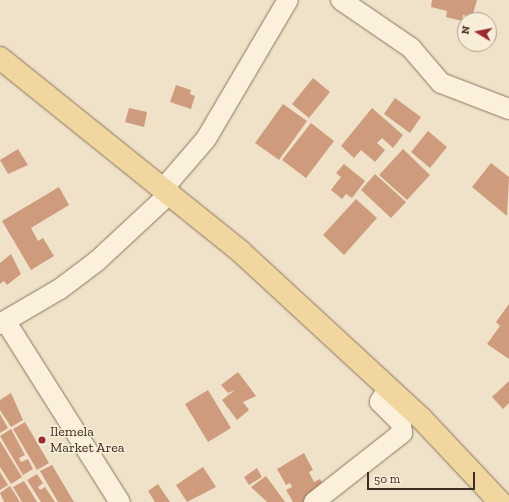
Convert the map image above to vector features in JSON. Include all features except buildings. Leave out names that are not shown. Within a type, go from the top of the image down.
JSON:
[{"type":"main road","points":[[0,58],[241,252],[388,388],[500,502]]},
{"type":"street","points":[[120,502],[3,323],[60,289],[97,261],[165,192],[206,139],[290,0]]},
{"type":"street","points":[[341,0],[411,48],[441,83],[509,109]]},
{"type":"street","points":[[314,502],[402,433],[401,423],[380,402],[388,388]]},
{"type":"place","name":"Ilemela Market Area","points":[[42,440]]}]
